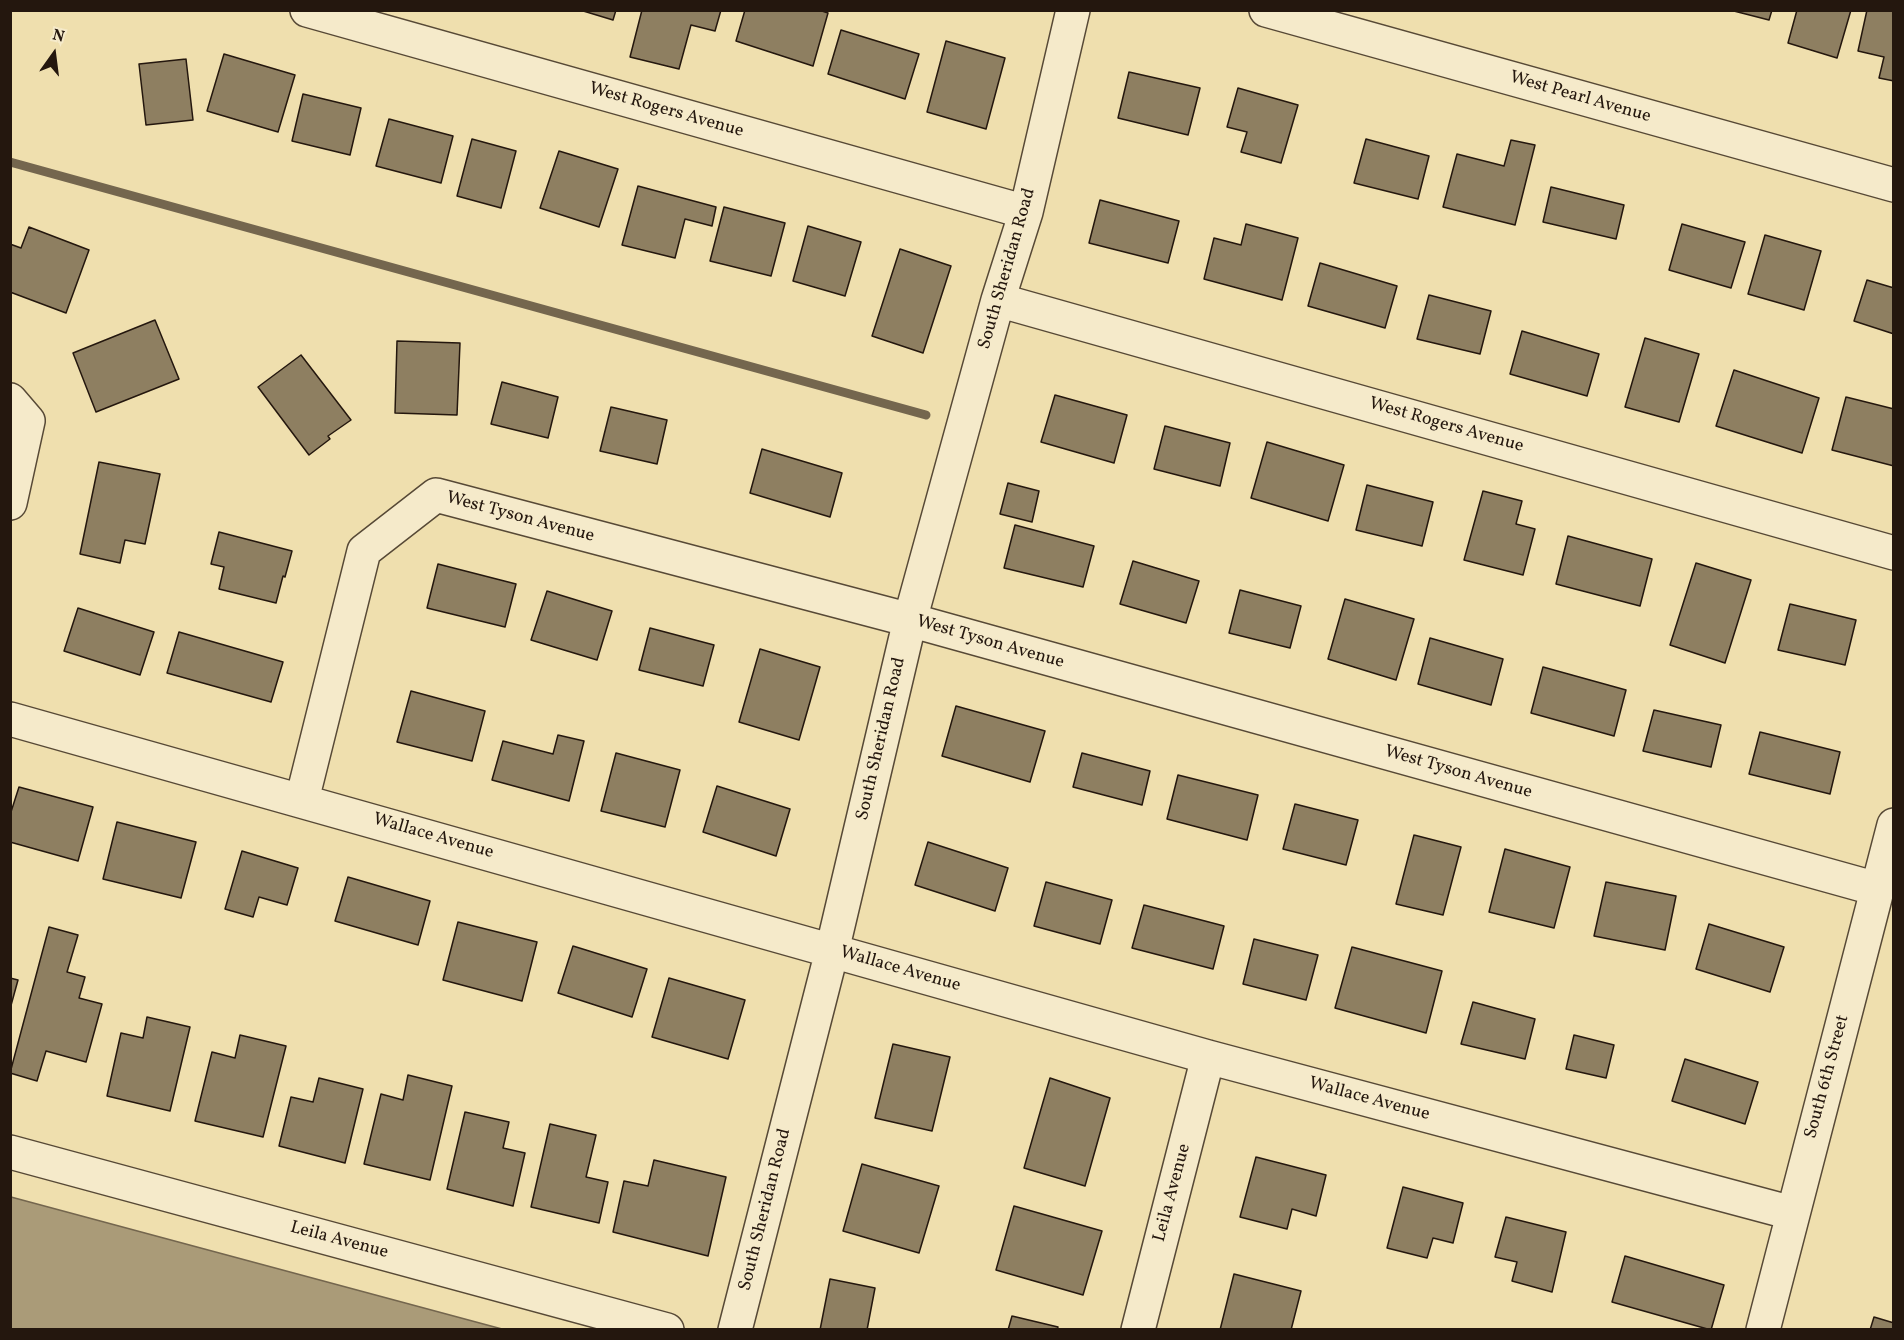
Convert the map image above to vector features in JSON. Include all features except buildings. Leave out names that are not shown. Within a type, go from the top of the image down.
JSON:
[{"type":"street","name":"West Rogers Avenue","points":[[307,10],[1026,212]]},
{"type":"street","name":"South Sheridan Road","points":[[735,1329],[832,951],[910,620],[998,300],[1026,212],[1073,10]]},
{"type":"street","name":"West Pearl Avenue","points":[[1266,10],[1893,185]]},
{"type":"street","name":"West Rogers Avenue","points":[[998,300],[1893,553]]},
{"type":"street","points":[[10,400],[28,421],[10,503]]},
{"type":"street","name":"West Tyson Avenue","points":[[302,800],[364,552],[436,495],[910,620],[1877,889]]},
{"type":"street","name":"Wallace Avenue","points":[[10,719],[1208,1057],[1792,1213]]},
{"type":"street","name":"South 6th Street","points":[[1763,1329],[1893,825]]},
{"type":"street","name":"Leila Avenue","points":[[1138,1329],[1208,1057]]},
{"type":"street","name":"Leila Avenue","points":[[10,1152],[667,1329]]},
{"type":"shaded area","points":[[11,1197],[502,1329],[11,1329]]},
{"type":"waterway","points":[[10,162],[926,415]]}]
